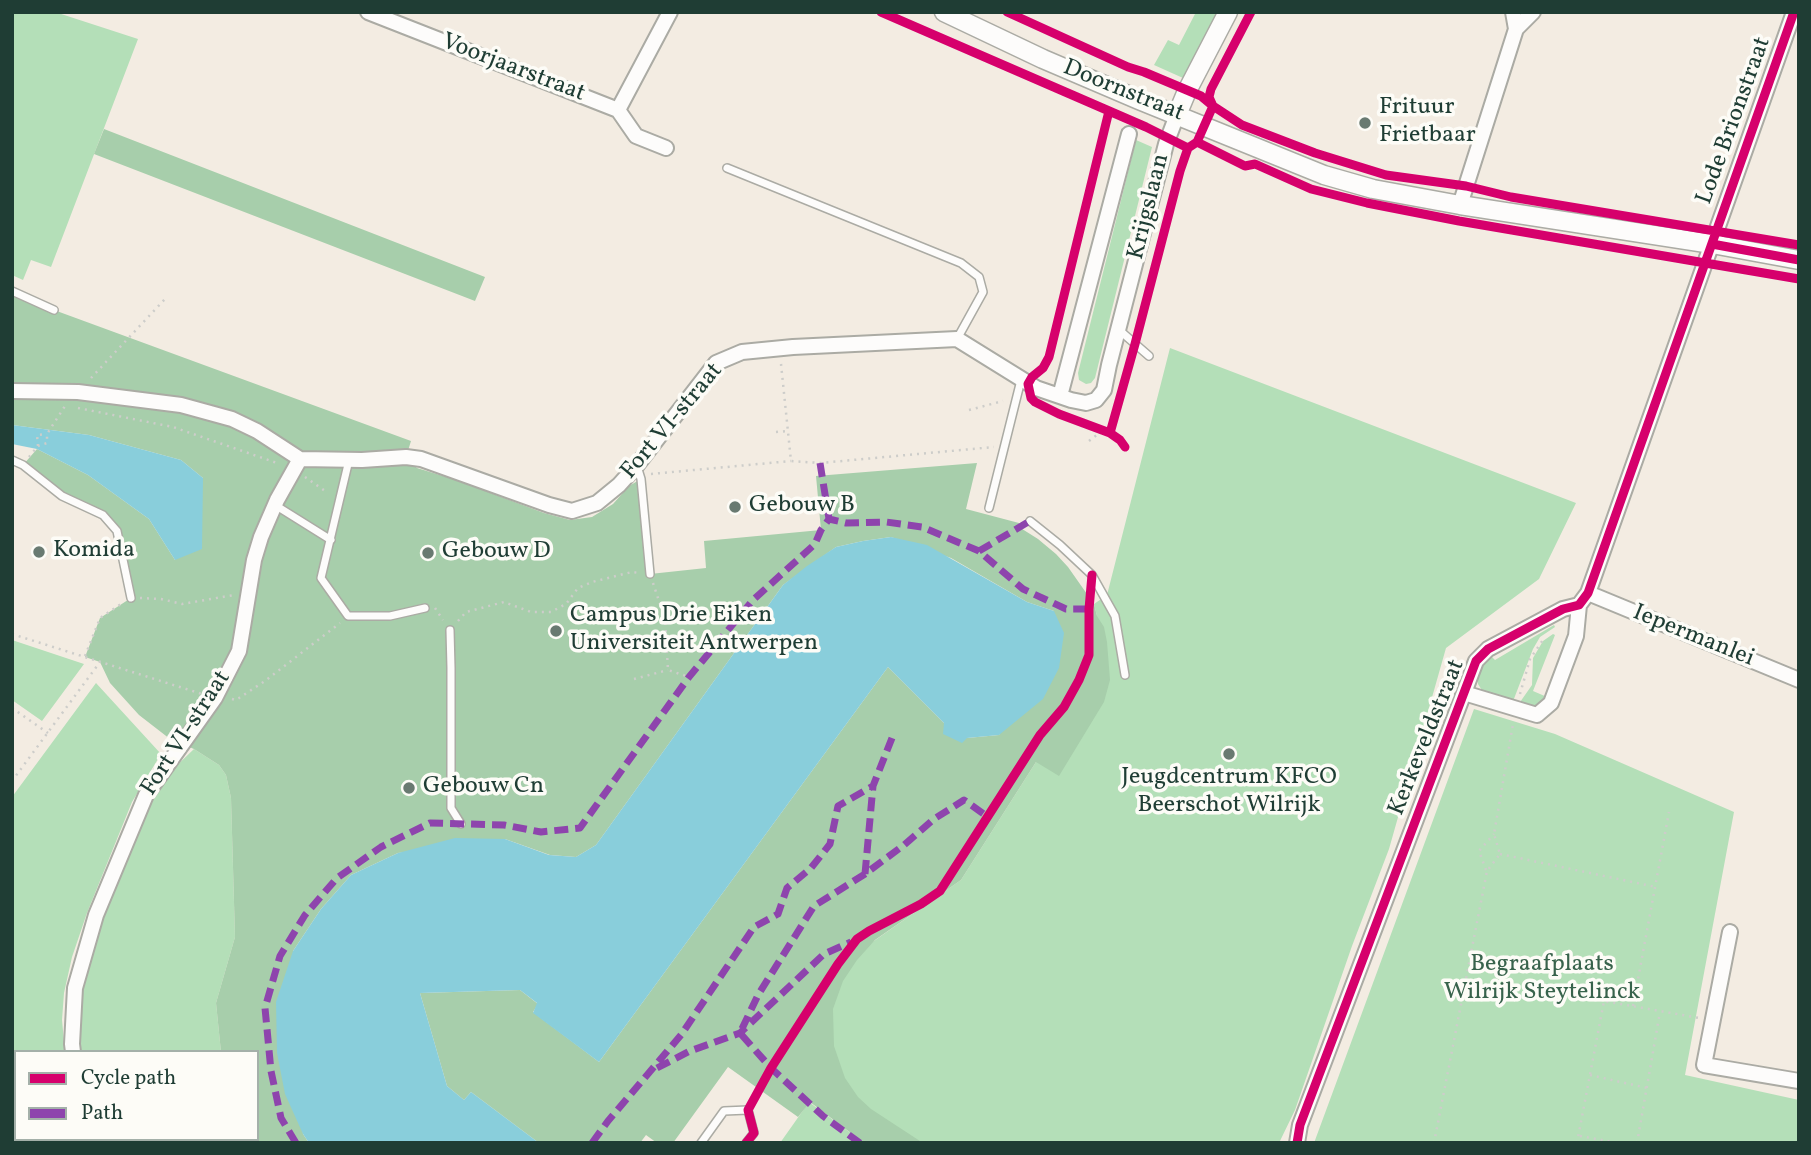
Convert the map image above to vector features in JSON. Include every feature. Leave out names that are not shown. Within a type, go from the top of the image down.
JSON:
[{"type":"street","name":"Voorjaarstraat","points":[[368,12],[618,110]]},
{"type":"street","points":[[666,148],[636,136],[618,110],[670,12]]},
{"type":"street","name":"Doornstraat","points":[[944,12],[1057,65],[1324,175],[1373,189],[1460,205],[1799,260]]},
{"type":"street","name":"Krijgslaan","points":[[1129,134],[1060,396],[1086,403],[1096,400],[1104,390],[1166,144],[1187,91],[1228,12]]},
{"type":"street","points":[[1513,12],[1516,29]]},
{"type":"street","points":[[1460,205],[1516,29],[1533,12]]},
{"type":"street","name":"Lode Brionstraat","points":[[1712,244],[1794,12]]},
{"type":"street","name":"Kerkeveldstraat","points":[[1464,693],[1537,715],[1551,703],[1576,636],[1584,599],[1712,244]]},
{"type":"street","points":[[957,339],[1035,388],[1060,396]]},
{"type":"street","name":"Fort VI-straat","points":[[73,1050],[75,988],[96,915],[146,795],[215,698],[239,651],[247,597],[261,537],[296,464],[406,457],[572,511],[597,503],[619,485],[716,363],[743,352],[780,348],[957,339]]},
{"type":"street","points":[[12,391],[78,391],[181,405],[232,419],[257,431],[296,464]]},
{"type":"street","name":"Kerkeveldstraat","points":[[1297,1143],[1300,1125],[1476,661],[1488,649],[1584,599]]},
{"type":"street","name":"Iepermanlei","points":[[1584,599],[1799,680]]},
{"type":"street","points":[[1730,932],[1704,1065],[1799,1081]]},
{"type":"lane","points":[[727,167],[961,263],[979,277],[983,292],[957,339]]},
{"type":"lane","points":[[12,292],[54,310]]},
{"type":"lane","points":[[1118,330],[1149,356]]},
{"type":"lane","points":[[989,508],[1021,380]]},
{"type":"lane","points":[[349,459],[321,578],[348,616],[390,616],[425,608]]},
{"type":"lane","points":[[12,460],[62,496],[103,515],[117,531],[131,598]]},
{"type":"lane","points":[[637,465],[641,479],[650,574]]},
{"type":"lane","points":[[275,504],[331,540]]},
{"type":"lane","points":[[1030,521],[1092,575],[1115,616],[1125,675]]},
{"type":"lane","points":[[450,630],[451,807],[461,824]]},
{"type":"lane","points":[[701,1143],[724,1111],[748,1110],[754,1133],[746,1143]]},
{"type":"path","points":[[23,466],[38,446],[47,443],[47,434],[78,391],[165,299]]},
{"type":"path","points":[[780,348],[791,461]]},
{"type":"path","points":[[969,411],[999,402]]},
{"type":"path","points":[[64,408],[78,408],[173,427],[296,464],[340,500]]},
{"type":"path","points":[[1089,441],[1106,432],[1114,420]]},
{"type":"path","points":[[1092,426],[1106,432]]},
{"type":"path","points":[[776,432],[788,431]]},
{"type":"path","points":[[38,446],[37,435],[47,434]]},
{"type":"path","points":[[637,465],[648,474],[791,461],[820,463],[1004,446]]},
{"type":"path","points":[[425,608],[436,608],[450,630],[466,612],[485,606],[504,602],[531,612],[551,612],[566,604],[578,588],[592,582],[632,572],[650,574],[665,619],[668,670]]},
{"type":"path","points":[[85,657],[100,618],[131,598],[161,599],[181,604],[234,595],[247,597]]},
{"type":"path","points":[[12,634],[215,698],[236,699],[265,681],[348,616]]},
{"type":"path","points":[[1500,854],[1493,834],[1515,710],[1530,659],[1543,638],[1551,633]]},
{"type":"path","points":[[12,781],[100,662]]},
{"type":"path","points":[[634,679],[668,670],[689,677]]},
{"type":"path","points":[[12,708],[48,733]]},
{"type":"path","points":[[1633,1006],[1669,812]]},
{"type":"path","points":[[1487,870],[1479,851],[1493,834]]},
{"type":"path","points":[[1500,854],[1656,887]]},
{"type":"path","points":[[1434,1143],[1487,870],[1500,854]]},
{"type":"path","points":[[1577,1143],[1604,1001],[1713,1021]]},
{"type":"path","points":[[1637,1143],[1660,1012]]},
{"type":"path","points":[[1590,1076],[1647,1088]]},
{"type":"path","points":[[1578,1135],[1618,1143]]},
{"type":"green space","points":[[12,12],[55,12],[138,39],[51,267],[31,260],[23,280],[12,275]]},
{"type":"green space","points":[[1196,12],[1217,12],[1183,78],[1154,65],[1168,40],[1179,45]]},
{"type":"green space","points":[[104,129],[485,277],[475,301],[94,154]]},
{"type":"green space","points":[[1136,140],[1152,147],[1095,378],[1086,384],[1079,380],[1078,373]]},
{"type":"green space","points":[[12,291],[54,310],[411,441],[406,457],[417,468],[544,513],[570,520],[592,517],[613,504],[629,486],[641,479],[650,574],[706,568],[704,541],[821,530],[816,476],[977,463],[966,509],[1019,523],[1019,527],[1038,539],[1068,567],[1094,604],[1104,627],[1110,680],[1104,702],[1059,776],[1036,762],[961,880],[875,940],[843,981],[833,1009],[834,1046],[845,1078],[858,1097],[871,1109],[923,1143],[864,1143],[810,1102],[798,1117],[728,1067],[673,1143],[657,1143],[646,1135],[640,1143],[539,1143],[471,1092],[464,1100],[447,1086],[420,993],[520,990],[538,1004],[533,1012],[599,1062],[888,667],[944,723],[967,738],[999,735],[1054,611],[1027,602],[951,558],[891,537],[836,547],[783,585],[596,845],[576,857],[550,855],[505,839],[398,853],[351,875],[321,909],[293,951],[303,1134],[309,1143],[249,1143],[248,1141],[259,1141],[259,1050],[221,1050],[216,1003],[235,937],[231,798],[226,775],[219,765],[194,749],[170,739],[139,715],[110,683],[100,662],[85,657],[100,618],[131,598],[117,532],[103,515],[62,496],[23,465],[37,449],[88,475],[149,519],[175,560],[203,478],[181,460],[89,435],[12,425]]},
{"type":"green space","name":"Jeugdcentrum KFCO Beerschot Wilrijk","points":[[1170,348],[1576,503],[1539,579],[1446,648],[1389,849],[1295,1110],[1279,1143],[913,1143],[810,1064],[844,962],[961,880],[1036,762],[1097,616],[1094,604],[1107,595]]},
{"type":"green space","points":[[1554,625],[1555,627],[1540,637],[1533,649],[1512,704],[1485,695],[1478,684],[1478,678],[1479,671],[1488,659],[1492,657],[1495,660]]},
{"type":"green space","points":[[1555,635],[1533,691],[1547,697],[1534,707],[1518,705],[1532,685],[1533,658],[1543,641]]},
{"type":"green space","points":[[12,640],[84,664],[42,721],[12,700]]},
{"type":"green space","points":[[96,683],[161,754],[132,802],[72,957],[64,993],[62,1020],[65,1050],[14,1050],[14,1141],[91,1143],[12,1143],[12,797]]},
{"type":"green space","name":"Begraafplaats Wilrijk Steytelinck","points":[[1474,709],[1555,734],[1734,812],[1685,1075],[1799,1100],[1799,1143],[1314,1143]]},
{"type":"green space","points":[[194,749],[219,765],[226,775],[231,798],[235,937],[216,1003],[221,1050],[73,1050],[75,988],[146,795]]},
{"type":"green space","points":[[809,1102],[864,1143],[780,1143]]},
{"type":"green space","points":[[102,1141],[249,1143],[103,1143]]},
{"type":"water","points":[[12,425],[89,435],[181,460],[203,478],[202,549],[175,560],[149,519],[88,475],[37,449],[12,444]]},
{"type":"water","points":[[891,537],[927,545],[1027,602],[1054,611],[1064,633],[1059,668],[1043,699],[999,735],[967,738],[962,743],[943,734],[944,723],[888,667],[599,1062],[533,1013],[537,1003],[520,990],[420,993],[447,1086],[464,1100],[471,1092],[539,1143],[309,1143],[285,1094],[277,1053],[276,1002],[293,951],[321,909],[351,875],[398,853],[455,838],[505,839],[549,855],[576,857],[596,845],[783,585],[836,547]]},
{"type":"marked path","points":[[820,463],[829,519]]},
{"type":"marked path","points":[[296,1143],[281,1118],[271,1071],[265,1008],[280,956],[305,915],[337,878],[381,847],[430,823],[504,825],[541,832],[580,828],[689,677],[753,600],[815,544],[829,519],[846,523],[886,522],[922,527],[979,551],[1023,589],[1066,609],[1089,609]]},
{"type":"marked path","points":[[979,551],[1030,521]]},
{"type":"marked path","points":[[865,874],[873,786],[892,738]]},
{"type":"marked path","points":[[592,1143],[681,1035],[754,927],[778,914],[787,888],[811,868],[830,844],[838,806],[873,786]]},
{"type":"marked path","points":[[860,1143],[823,1116],[771,1068],[740,1033],[758,995],[814,906],[865,874],[934,819],[964,800],[988,817]]},
{"type":"marked path","points":[[657,1068],[690,1051],[740,1033],[824,954],[851,942]]},
{"type":"cycle path","points":[[881,12],[1146,127],[1188,148]]},
{"type":"cycle path","points":[[1007,12],[1128,67],[1201,96],[1242,125],[1315,153],[1386,175],[1466,186],[1511,197],[1799,245]]},
{"type":"cycle path","points":[[1110,433],[1180,171],[1188,148],[1197,142],[1213,106],[1209,97],[1211,89],[1251,12]]},
{"type":"cycle path","points":[[1297,1143],[1300,1125],[1476,661],[1488,649],[1563,609],[1579,605],[1588,593],[1794,12]]},
{"type":"cycle path","points":[[1109,111],[1049,357],[1028,384],[1031,398],[1035,402],[1110,433],[1125,447]]},
{"type":"cycle path","points":[[1197,142],[1245,166],[1255,164],[1311,189],[1367,203],[1799,279]]},
{"type":"cycle path","points":[[1712,244],[1799,260]]},
{"type":"cycle path","points":[[746,1143],[754,1133],[748,1110],[771,1068],[838,964],[857,939],[940,891],[1040,735],[1064,707],[1089,655],[1092,575]]},
{"type":"place","name":"Frituur Frietbaar","points":[[1365,123]]},
{"type":"place","name":"Gebouw B","points":[[735,507]]},
{"type":"place","name":"Komida","points":[[39,552]]},
{"type":"place","name":"Gebouw D","points":[[428,553]]},
{"type":"place","name":"Campus Drie Eiken Universiteit Antwerpen","points":[[556,631]]},
{"type":"place","name":"Jeugdcentrum KFCO Beerschot Wilrijk","points":[[1229,754]]},
{"type":"place","name":"Gebouw Cn","points":[[409,788]]}]
